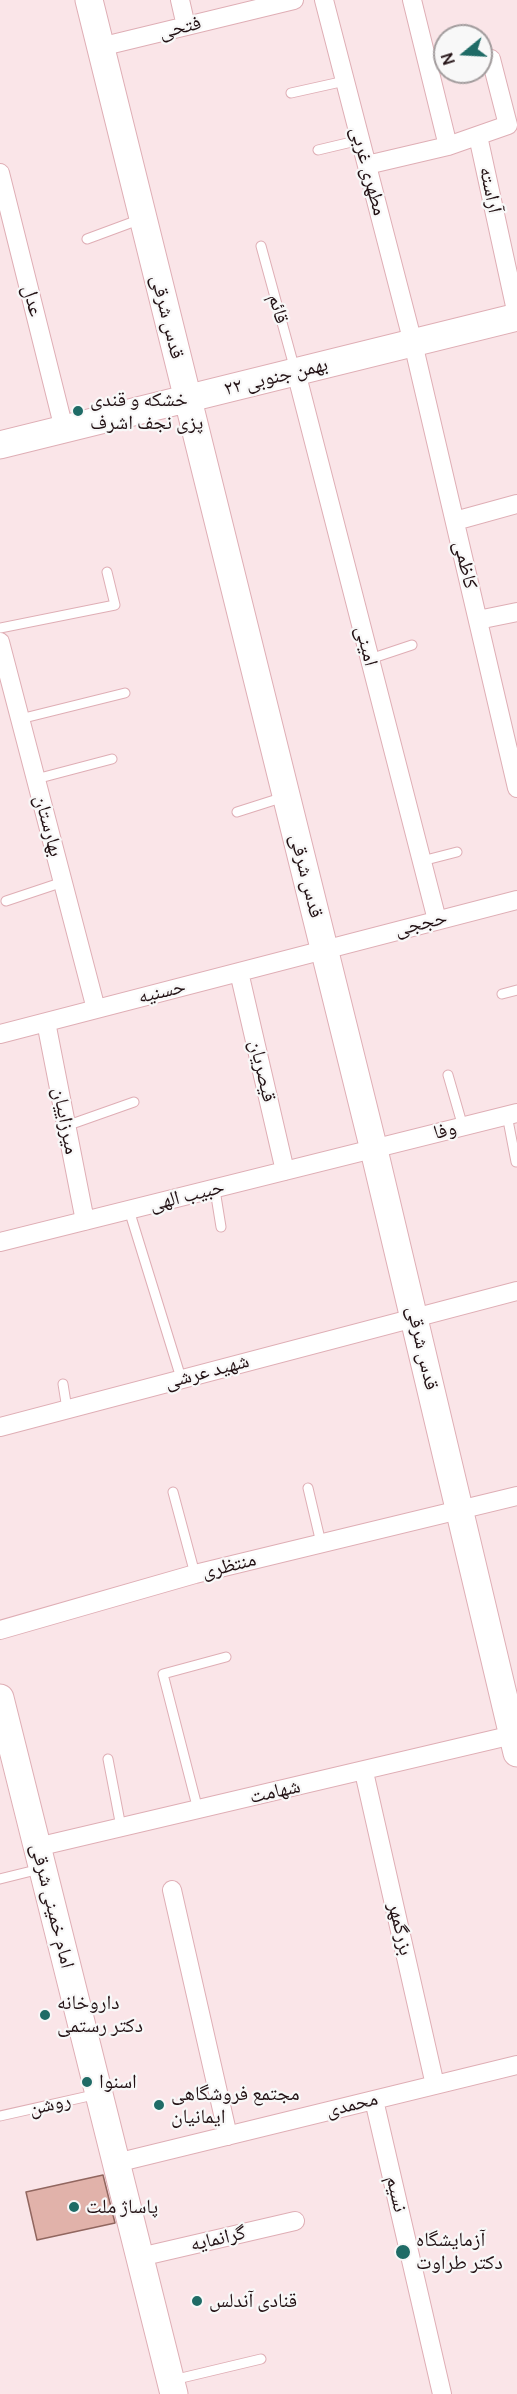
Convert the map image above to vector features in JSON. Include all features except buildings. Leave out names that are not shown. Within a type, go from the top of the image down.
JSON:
[{"type":"street","name":"قدس شرقی","points":[[89,0],[374,1150],[516,1741]]},
{"type":"street","points":[[180,0],[186,26]]},
{"type":"street","name":"فتحی","points":[[100,47],[294,0]]},
{"type":"street","name":"مطهری غربی","points":[[324,0],[413,343]]},
{"type":"street","points":[[412,0],[448,146]]},
{"type":"street","points":[[367,165],[448,146],[508,125],[493,67]]},
{"type":"street","name":"آراسته","points":[[478,136],[517,316]]},
{"type":"street","name":"عدل","points":[[0,173],[64,429]]},
{"type":"street","name":"۲۲ بهمن جنوبی","points":[[0,445],[188,400],[517,316]]},
{"type":"street","name":"کاظمی","points":[[413,343],[478,620],[510,722],[517,788]]},
{"type":"street","name":"امینی","points":[[296,372],[437,920]]},
{"type":"street","points":[[454,521],[517,504]]},
{"type":"street","points":[[478,620],[517,612]]},
{"type":"street","name":"بهارستان","points":[[0,642],[96,1009]]},
{"type":"street","name":"حججی","points":[[324,948],[517,900]]},
{"type":"street","name":"حسنیه","points":[[0,1034],[324,948]]},
{"type":"street","name":"قیصریان","points":[[239,972],[285,1171]]},
{"type":"street","name":"میرزاییان","points":[[46,1022],[85,1221]]},
{"type":"street","name":"وفا","points":[[374,1150],[512,1114]]},
{"type":"street","name":"حبیب الهی","points":[[0,1242],[374,1150]]},
{"type":"street","name":"شهید عرشی","points":[[0,1427],[517,1291]]},
{"type":"street","name":"منتظری","points":[[0,1630],[195,1574],[517,1496]]},
{"type":"street","name":"امام خمینی شرقی","points":[[0,1698],[4,1736],[40,1858],[172,2387]]},
{"type":"street","name":"شهامت","points":[[40,1858],[121,1827],[364,1772],[516,1741]]},
{"type":"street","name":"بزرگمهر","points":[[364,1772],[435,2085]]},
{"type":"street","points":[[172,1890],[228,2136]]},
{"type":"street","name":"محمدی","points":[[116,2163],[517,2065]]},
{"type":"street","name":"نسیم","points":[[374,2100],[442,2394]]},
{"type":"street","name":"گرانمایه","points":[[140,2257],[295,2221]]},
{"type":"lane","points":[[291,93],[345,81]]},
{"type":"lane","points":[[318,150],[360,140]]},
{"type":"lane","points":[[87,239],[143,218]]},
{"type":"lane","name":"قائم","points":[[261,246],[296,372]]},
{"type":"lane","points":[[0,628],[115,605],[107,572]]},
{"type":"lane","points":[[370,659],[412,645]]},
{"type":"lane","points":[[20,719],[125,693]]},
{"type":"lane","points":[[36,779],[112,759]]},
{"type":"lane","points":[[237,812],[286,796]]},
{"type":"lane","points":[[422,861],[458,852]]},
{"type":"lane","points":[[6,900],[63,882]]},
{"type":"lane","points":[[502,994],[517,990]]},
{"type":"lane","points":[[448,1075],[463,1127]]},
{"type":"lane","points":[[66,1126],[134,1102]]},
{"type":"lane","points":[[512,1114],[516,1162]]},
{"type":"lane","points":[[215,1190],[221,1227]]},
{"type":"lane","points":[[129,1210],[182,1378]]},
{"type":"lane","points":[[63,1384],[68,1409]]},
{"type":"lane","points":[[308,1488],[321,1543]]},
{"type":"lane","points":[[173,1491],[195,1574]]},
{"type":"lane","points":[[198,1810],[163,1674],[226,1657]]},
{"type":"lane","points":[[108,1759],[121,1827]]},
{"type":"lane","points":[[0,1879],[40,1858]]},
{"type":"lane","name":"روشن","points":[[0,2116],[100,2094]]},
{"type":"lane","points":[[172,2387],[261,2359]]},
{"type":"place","name":"خشکه و قندی پزی نجف اشرف","points":[[78,411]]},
{"type":"place","name":"داروخانه دکتر رستمی","points":[[45,2015]]},
{"type":"place","name":"اسنوا","points":[[87,2082]]},
{"type":"place","name":"مجتمع فروشگاهی ایمانیان","points":[[159,2105]]},
{"type":"place","name":"پاساژ ملت","points":[[74,2207]]},
{"type":"place","name":"آزمایشگاه دکتر طراوت","points":[[403,2252]]},
{"type":"place","name":"قنادی آندلس","points":[[197,2301]]}]
